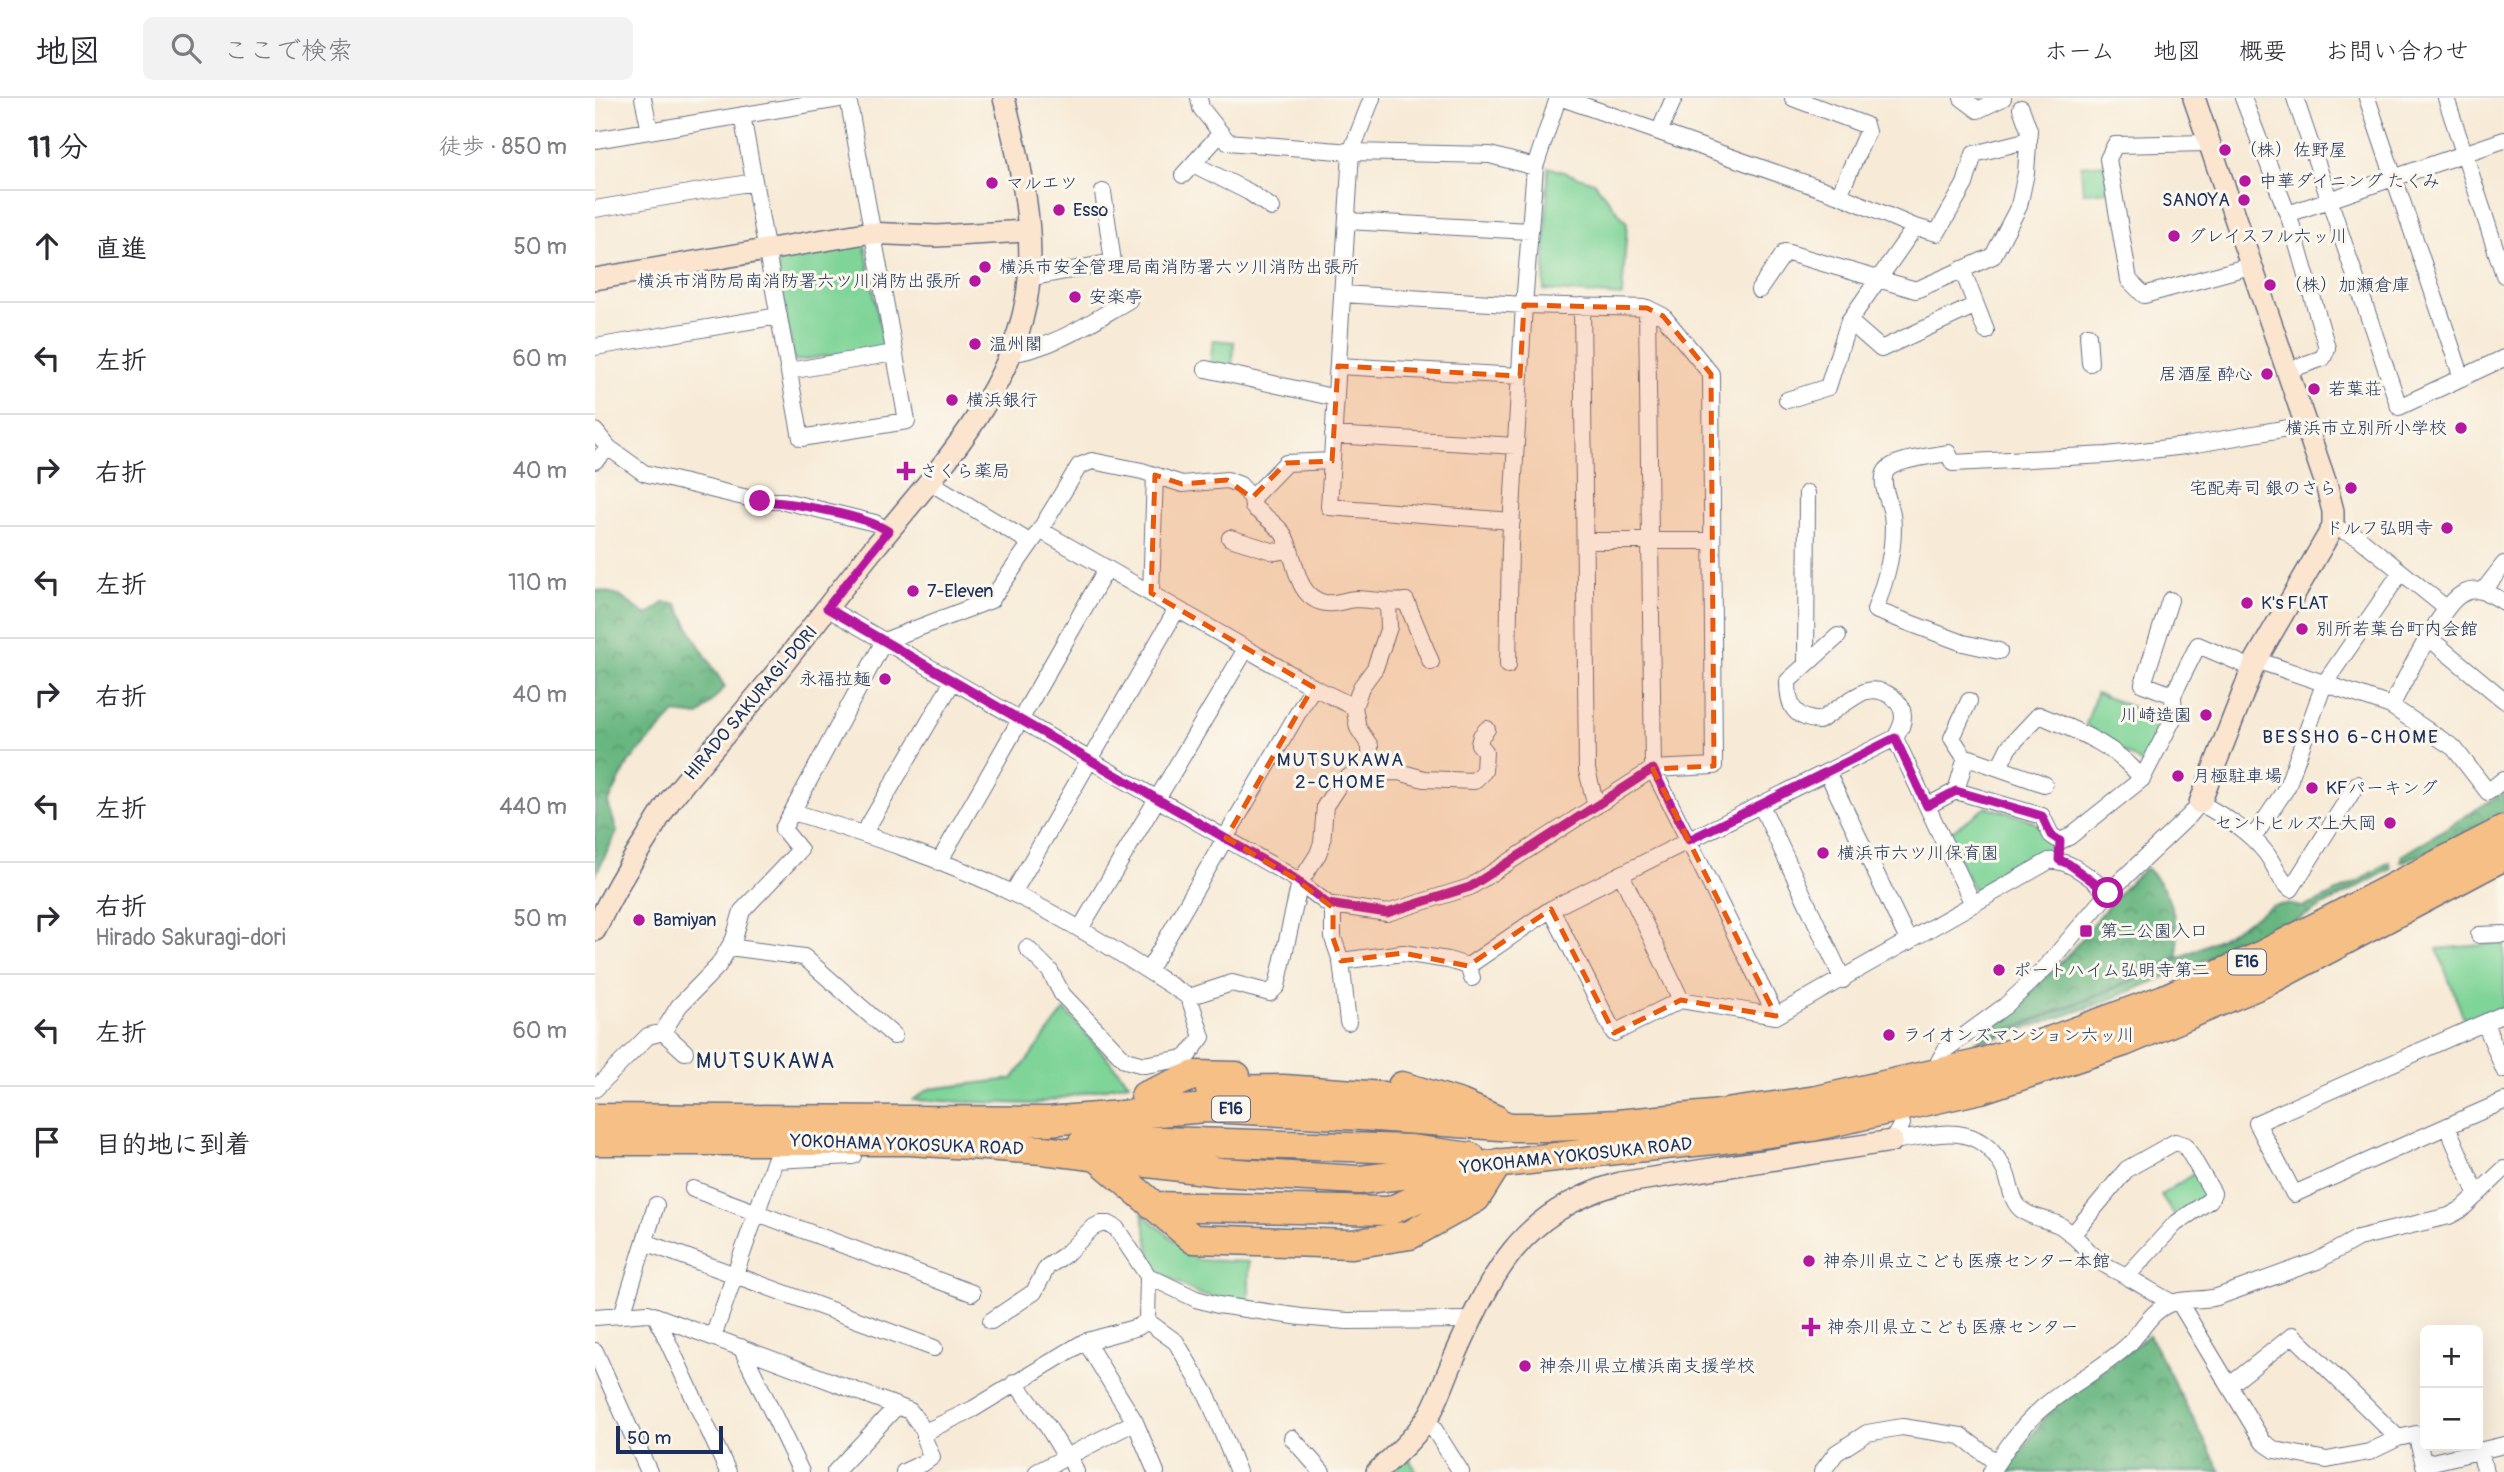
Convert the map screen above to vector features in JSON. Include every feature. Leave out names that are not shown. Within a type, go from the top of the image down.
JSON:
[{"type":"highway","points":[[2385,893],[2504,824]]},
{"type":"highway","name":"YOKOHAMA YOKOSUKA ROAD","points":[[595,1141],[910,1131],[1007,1121],[1206,1108],[1476,1127],[1617,1124],[1711,1115],[1817,1100],[1977,1064],[2164,999],[2259,957],[2504,830]]},
{"type":"highway","name":"YOKOHAMA YOKOSUKA ROAD","points":[[595,1118],[910,1131],[1020,1148],[1133,1185],[1221,1172],[1359,1180],[1490,1172],[1800,1129],[1982,1089],[2124,1042],[2266,982],[2504,856]]},
{"type":"highway","points":[[2366,930],[2504,870]]},
{"type":"highway","points":[[1145,1096],[1195,1075],[1380,1079],[1461,1104],[1514,1127]]},
{"type":"highway","points":[[1043,1119],[1088,1104],[1183,1091],[1284,1089],[1383,1097],[1476,1127]]},
{"type":"highway","points":[[1043,1119],[1163,1101],[1284,1100],[1424,1111]]},
{"type":"highway","points":[[1133,1185],[1163,1140],[1188,1131],[1441,1135],[1476,1127]]},
{"type":"highway","points":[[1163,1140],[1409,1149],[1490,1172]]},
{"type":"highway","points":[[1132,1150],[1375,1159],[1490,1172],[1476,1198],[1411,1235],[1352,1244],[1193,1239],[1133,1185],[1132,1150]]},
{"type":"highway","points":[[1133,1185],[1423,1163]]},
{"type":"highway","points":[[1133,1185],[1381,1222],[1402,1218],[1490,1172]]},
{"type":"highway","points":[[1133,1185],[1389,1211],[1490,1172]]},
{"type":"street","points":[[643,98],[650,131]]},
{"type":"street","points":[[595,140],[742,115],[784,103],[846,98],[907,421],[801,438],[742,115]]},
{"type":"street","name":"HIRADO SAKURAGI-DORI","points":[[595,930],[612,893],[671,800],[929,481],[986,404],[1010,354],[1026,303],[1028,278],[1024,200],[1004,98]]},
{"type":"street","points":[[1199,98],[1201,108],[1228,142],[1351,152],[1490,155],[1535,167]]},
{"type":"street","points":[[1372,98],[1351,152],[1329,507],[1512,521]]},
{"type":"street","points":[[1508,665],[1516,446],[1535,167],[1560,98],[1839,195],[1915,227],[1937,233],[1965,184],[1974,154],[2029,140]]},
{"type":"street","points":[[1659,132],[1674,98]]},
{"type":"street","points":[[1793,98],[1865,125],[1867,132],[1839,195]]},
{"type":"street","points":[[1962,98],[1978,110],[2003,98]]},
{"type":"street","points":[[2243,98],[2288,214],[2327,348],[2323,358],[2286,371]]},
{"type":"street","points":[[2295,98],[2399,407],[2504,358]]},
{"type":"street","points":[[2367,98],[2462,378]]},
{"type":"street","points":[[2446,98],[2504,275]]},
{"type":"street","points":[[1939,1061],[1946,1049],[2005,1006],[2039,974],[2108,893],[2200,803],[2254,664],[2333,527],[2333,511],[2326,484],[2208,143],[2196,99]]},
{"type":"street","points":[[1759,290],[1785,252],[1916,290],[1993,256],[2019,206],[2026,173],[2029,130],[2021,108]]},
{"type":"street","points":[[1221,133],[1188,169],[1249,192],[1272,208]]},
{"type":"street","points":[[2288,214],[2504,140]]},
{"type":"street","points":[[2208,143],[2115,145],[2108,159],[2129,280],[2144,295],[2251,267]]},
{"type":"street","points":[[595,209],[754,181]]},
{"type":"street","points":[[1028,278],[1114,262],[1103,192]]},
{"type":"street","points":[[1347,221],[1530,231]]},
{"type":"street","points":[[1787,400],[1828,387],[1849,321],[1915,227]]},
{"type":"street","points":[[595,279],[872,233],[937,236],[1027,231]]},
{"type":"street","points":[[1962,270],[1986,331]]},
{"type":"street","points":[[827,608],[1226,838],[1333,905],[1387,913],[1470,887],[1653,769],[1714,766],[1711,374],[1663,316],[1647,308],[1524,305],[1342,294]]},
{"type":"street","points":[[1010,354],[1050,345],[1129,300]]},
{"type":"street","points":[[1849,321],[1881,349],[1976,305]]},
{"type":"street","points":[[1582,306],[1587,771],[1596,806]]},
{"type":"street","points":[[1647,308],[1653,769],[1776,1016]]},
{"type":"street","points":[[595,346],[779,316]]},
{"type":"street","points":[[2088,335],[2089,363]]},
{"type":"street","points":[[789,372],[894,354]]},
{"type":"street","points":[[1338,366],[1520,376]]},
{"type":"street","points":[[1206,369],[1336,398]]},
{"type":"street","points":[[1999,651],[1963,643],[1875,610],[1891,558],[1892,513],[1884,482],[1886,471],[1896,463],[1948,453],[1953,463],[2107,455],[2185,446],[2305,425]]},
{"type":"street","points":[[595,431],[609,448],[644,473],[760,501],[784,501],[875,523],[888,531]]},
{"type":"street","points":[[1333,435],[1516,446]]},
{"type":"street","points":[[595,461],[609,448]]},
{"type":"street","points":[[595,1089],[648,1036],[663,1032],[679,1006],[718,965],[729,947],[742,911],[800,850],[783,829],[884,641],[991,600],[1079,466],[1092,461],[1182,484],[1227,480],[1240,485],[1252,498],[1253,507],[1282,533],[1305,589],[1313,597],[1325,603],[1355,599],[1388,603],[1406,601],[1431,662]]},
{"type":"street","points":[[1252,498],[1286,463],[1332,461]]},
{"type":"street","points":[[1151,593],[1155,475]]},
{"type":"street","points":[[929,481],[1035,536],[1107,568],[1313,687],[1354,707]]},
{"type":"street","points":[[1806,663],[1807,493]]},
{"type":"street","points":[[2333,527],[2358,537],[2446,608]]},
{"type":"street","points":[[1230,538],[1276,552],[1289,550]]},
{"type":"street","points":[[1585,541],[1711,541]]},
{"type":"street","points":[[2484,590],[2504,564]]},
{"type":"street","points":[[939,862],[1107,568]]},
{"type":"street","points":[[2253,838],[2287,787],[2324,684],[2401,572]]},
{"type":"street","points":[[2391,706],[2446,608],[2463,593],[2484,590],[2504,602]]},
{"type":"street","points":[[2171,600],[2143,684],[2173,695]]},
{"type":"street","points":[[1189,997],[1233,983],[1270,993],[1277,986],[1300,882],[1322,844],[1325,806],[1340,783],[1370,762],[1370,746],[1358,728],[1354,707],[1361,687],[1375,668],[1389,627],[1388,603]]},
{"type":"street","points":[[1013,893],[1177,609]]},
{"type":"street","points":[[1341,961],[1403,953],[1448,960],[1470,972],[1551,909],[1895,738],[1902,726],[1903,714],[1900,705],[1891,696],[1878,690],[1864,691],[1819,721],[1804,719],[1794,710],[1788,698],[1788,681],[1837,635]]},
{"type":"street","points":[[2429,638],[2504,700]]},
{"type":"street","points":[[2060,841],[2069,837],[2143,779],[2174,717],[2173,695],[2198,645],[2391,706],[2454,748],[2486,795],[2504,779]]},
{"type":"street","points":[[1080,929],[1246,649]]},
{"type":"street","points":[[864,833],[953,681]]},
{"type":"street","points":[[1148,971],[1313,687]]},
{"type":"street","points":[[1968,761],[1952,738],[1969,701]]},
{"type":"street","points":[[1999,767],[2008,747],[2039,715],[2091,736],[2130,763],[2143,779]]},
{"type":"street","points":[[1360,767],[1374,773],[1399,772],[1424,779],[1474,781],[1484,771],[1485,751],[1479,744],[1487,729]]},
{"type":"street","points":[[1895,738],[1973,904]]},
{"type":"street","points":[[1956,791],[1964,764],[1970,758],[2044,785]]},
{"type":"street","points":[[1827,772],[1909,942]]},
{"type":"street","points":[[2200,803],[2226,817],[2253,838],[2291,889],[2359,781]]},
{"type":"street","points":[[1927,806],[1956,791],[2042,816],[2051,835],[2060,841]]},
{"type":"street","points":[[1761,805],[1843,980]]},
{"type":"street","points":[[793,812],[864,833],[939,862],[1013,893],[1080,929],[1189,997],[1202,1037],[1186,1058],[1144,1065],[1125,1060],[1062,995],[1050,971],[1027,948]]},
{"type":"street","points":[[2059,860],[2060,841]]},
{"type":"street","points":[[1551,909],[1613,1033],[1681,1000],[1776,1016],[2049,861],[2059,860],[2069,864],[2108,893]]},
{"type":"street","points":[[1621,874],[1681,1000]]},
{"type":"street","points":[[1333,905],[1333,938],[1341,961],[1348,1022]]},
{"type":"street","points":[[2479,935],[2504,934]]},
{"type":"street","points":[[729,947],[804,957],[894,1036]]},
{"type":"street","points":[[2504,1014],[2257,1123],[2294,1194],[2504,1101]]},
{"type":"street","points":[[2486,1023],[2504,1070]]},
{"type":"street","points":[[663,1032],[685,1052]]},
{"type":"street","points":[[2448,1126],[2477,1195]]},
{"type":"street","points":[[1377,1472],[1427,1418],[1471,1320],[1508,1254],[1544,1218],[1598,1189],[1645,1177],[1897,1133],[1966,1134],[1979,1141],[1998,1160],[2006,1173],[2019,1209],[2057,1224],[2073,1234],[2098,1260],[2175,1302],[2230,1385],[2263,1442],[2275,1450],[2327,1460],[2369,1451],[2398,1438],[2416,1434],[2425,1468],[2477,1451]]},
{"type":"street","points":[[2073,1234],[2127,1170],[2175,1142],[2185,1145],[2213,1194],[2210,1200],[2175,1224],[2127,1276]]},
{"type":"street","points":[[713,1337],[775,1160],[853,1156]]},
{"type":"street","points":[[1822,1472],[1836,1453],[1867,1433],[1902,1427],[1961,1436],[1994,1467],[2040,1409],[2094,1372],[2127,1345],[2158,1311],[2175,1302],[2217,1297],[2317,1261],[2358,1238],[2449,1216],[2462,1209],[2504,1169]]},
{"type":"street","points":[[693,1189],[972,1293]]},
{"type":"street","points":[[622,1315],[656,1205]]},
{"type":"street","points":[[991,1321],[1034,1292],[1047,1268],[1100,1224],[1109,1224],[1116,1228],[1148,1276],[1207,1302],[1301,1317],[1347,1321],[1471,1320]]},
{"type":"street","points":[[645,1242],[934,1349]]},
{"type":"street","points":[[1147,1321],[1148,1276]]},
{"type":"street","points":[[595,1317],[649,1313],[910,1411],[925,1432],[925,1441],[932,1457],[904,1472]]},
{"type":"street","points":[[656,1316],[728,1472]]},
{"type":"street","points":[[925,1432],[973,1409],[1086,1342],[1147,1321]]},
{"type":"street","points":[[1147,1321],[1176,1342],[1208,1397],[1238,1472]]},
{"type":"street","points":[[2230,1385],[2293,1335],[2398,1438]]},
{"type":"street","points":[[1086,1342],[1135,1422],[1156,1472]]},
{"type":"street","points":[[741,1347],[801,1472]]},
{"type":"street","points":[[595,1351],[649,1472]]},
{"type":"street","points":[[1015,1382],[1076,1472]]},
{"type":"street","points":[[835,1472],[897,1406]]},
{"type":"street","points":[[1427,1418],[1461,1472]]},
{"type":"street","points":[[1037,1472],[1135,1422]]},
{"type":"street","points":[[1292,1438],[1322,1472]]},
{"type":"street","points":[[2483,1449],[2504,1445]]},
{"type":"street","points":[[2480,1451],[2485,1472]]},
{"type":"highlighted area","points":[[1524,305],[1647,308],[1663,316],[1711,374],[1714,766],[1653,769],[1776,1016],[1681,1000],[1614,1033],[1551,909],[1468,966],[1403,953],[1341,961],[1333,938],[1333,908],[1294,878],[1226,838],[1313,687],[1151,593],[1155,475],[1182,484],[1227,480],[1252,498],[1286,463],[1332,461],[1338,366],[1520,376]]},
{"type":"green space","points":[[2104,164],[2108,191],[2083,193],[2081,166]]},
{"type":"green space","points":[[1548,167],[1594,182],[1627,223],[1622,296],[1544,290]]},
{"type":"green space","points":[[864,240],[884,347],[794,361],[776,255]]},
{"type":"green space","points":[[1213,340],[1234,342],[1232,369],[1210,365]]},
{"type":"green space","points":[[595,590],[616,594],[647,615],[664,603],[677,604],[725,687],[699,716],[675,713],[629,762],[608,803],[617,832],[595,876]]},
{"type":"green space","points":[[2096,693],[2166,720],[2145,766],[2086,725]]},
{"type":"green space","points":[[2504,789],[2504,813],[2401,862],[2401,856],[2493,799]]},
{"type":"green space","points":[[1987,807],[2020,816],[2039,825],[2051,842],[2053,854],[1976,895],[1947,834]]},
{"type":"green space","points":[[2389,862],[2391,869],[2295,921],[2099,1004],[1972,1046],[2109,991],[2219,939],[2272,906],[2287,904],[2302,907],[2315,903]]},
{"type":"green space","points":[[2146,868],[2162,887],[2172,908],[2178,957],[2109,990],[1972,1044],[2050,974],[2117,896]]},
{"type":"green space","points":[[2504,943],[2504,1007],[2466,1024],[2437,949]]},
{"type":"green space","points":[[1065,1010],[1129,1083],[1034,1104],[913,1100],[929,1089],[1013,1079]]},
{"type":"green space","points":[[2195,1173],[2206,1190],[2204,1196],[2175,1216],[2161,1195]]},
{"type":"green space","points":[[1142,1213],[1197,1260],[1249,1262],[1249,1302],[1198,1294],[1154,1269]]},
{"type":"green space","points":[[2149,1335],[2221,1472],[2006,1472],[2050,1410]]},
{"type":"green space","points":[[1406,1454],[1417,1472],[1387,1472]]},
{"type":"place","name":"（株）佐野屋","points":[[2225,150]]},
{"type":"place","name":"中華ダイニング たくみ","points":[[2245,181]]},
{"type":"place","name":"マルエツ","points":[[992,183]]},
{"type":"place","name":"SANOYA","points":[[2244,200]]},
{"type":"place","name":"Esso","points":[[1059,210]]},
{"type":"place","name":"グレイスフル六ッ川","points":[[2174,236]]},
{"type":"place","name":"横浜市安全管理局南消防署六ツ川消防出張所","points":[[985,267]]},
{"type":"place","name":"横浜市消防局南消防署六ツ川消防出張所","points":[[975,281]]},
{"type":"place","name":"（株）加瀬倉庫","points":[[2270,285]]},
{"type":"place","name":"安楽亭","points":[[1075,297]]},
{"type":"place","name":"温州閣","points":[[975,344]]},
{"type":"place","name":"居酒屋 酔心","points":[[2267,374]]},
{"type":"place","name":"若葉荘","points":[[2314,389]]},
{"type":"place","name":"横浜銀行","points":[[952,400]]},
{"type":"place","name":"横浜市立別所小学校","points":[[2461,428]]},
{"type":"place","name":"さくら薬局","points":[[906,471]]},
{"type":"place","name":"宅配寿司 銀のさら","points":[[2351,488]]},
{"type":"place","name":"ドルフ弘明寺","points":[[2447,528]]},
{"type":"place","name":"7-Eleven","points":[[913,591]]},
{"type":"place","name":"K's FLAT","points":[[2247,603]]},
{"type":"place","name":"別所若葉台町内会館","points":[[2302,629]]},
{"type":"place","name":"永福拉麺","points":[[885,679]]},
{"type":"place","name":"川崎造園","points":[[2206,715]]},
{"type":"place","name":"月極駐車場","points":[[2178,776]]},
{"type":"place","name":"KFパーキング","points":[[2312,788]]},
{"type":"place","name":"セントヒルズ上大岡","points":[[2390,823]]},
{"type":"place","name":"横浜市六ツ川保育園","points":[[1823,853]]},
{"type":"place","name":"Bamiyan","points":[[639,920]]},
{"type":"place","name":"第二公園入口","points":[[2086,931]]},
{"type":"place","name":"ポートハイム弘明寺第二","points":[[1999,970]]},
{"type":"place","name":"ライオンズマンション六ッ川","points":[[1889,1035]]},
{"type":"place","name":"神奈川県立こども医療センター本館","points":[[1809,1261]]},
{"type":"place","name":"神奈川県立こども医療センター","points":[[1811,1327]]},
{"type":"place","name":"神奈川県立横浜南支援学校","points":[[1525,1366]]},
{"type":"district","name":"BESSHO 6-CHOME","points":[[2351,737]]},
{"type":"district","name":"MUTSUKAWA 2-CHOME","points":[[1341,771]]},
{"type":"district","name":"MUTSUKAWA","points":[[766,1061]]},
{"type":"route","points":[[760,501],[784,501],[875,523],[888,531],[827,608],[1294,878],[1328,904],[1387,913],[1470,887],[1653,769],[1689,840],[1895,738],[1927,806],[1956,791],[2042,816],[2051,835],[2060,841],[2059,860],[2069,864],[2108,893]]}]
